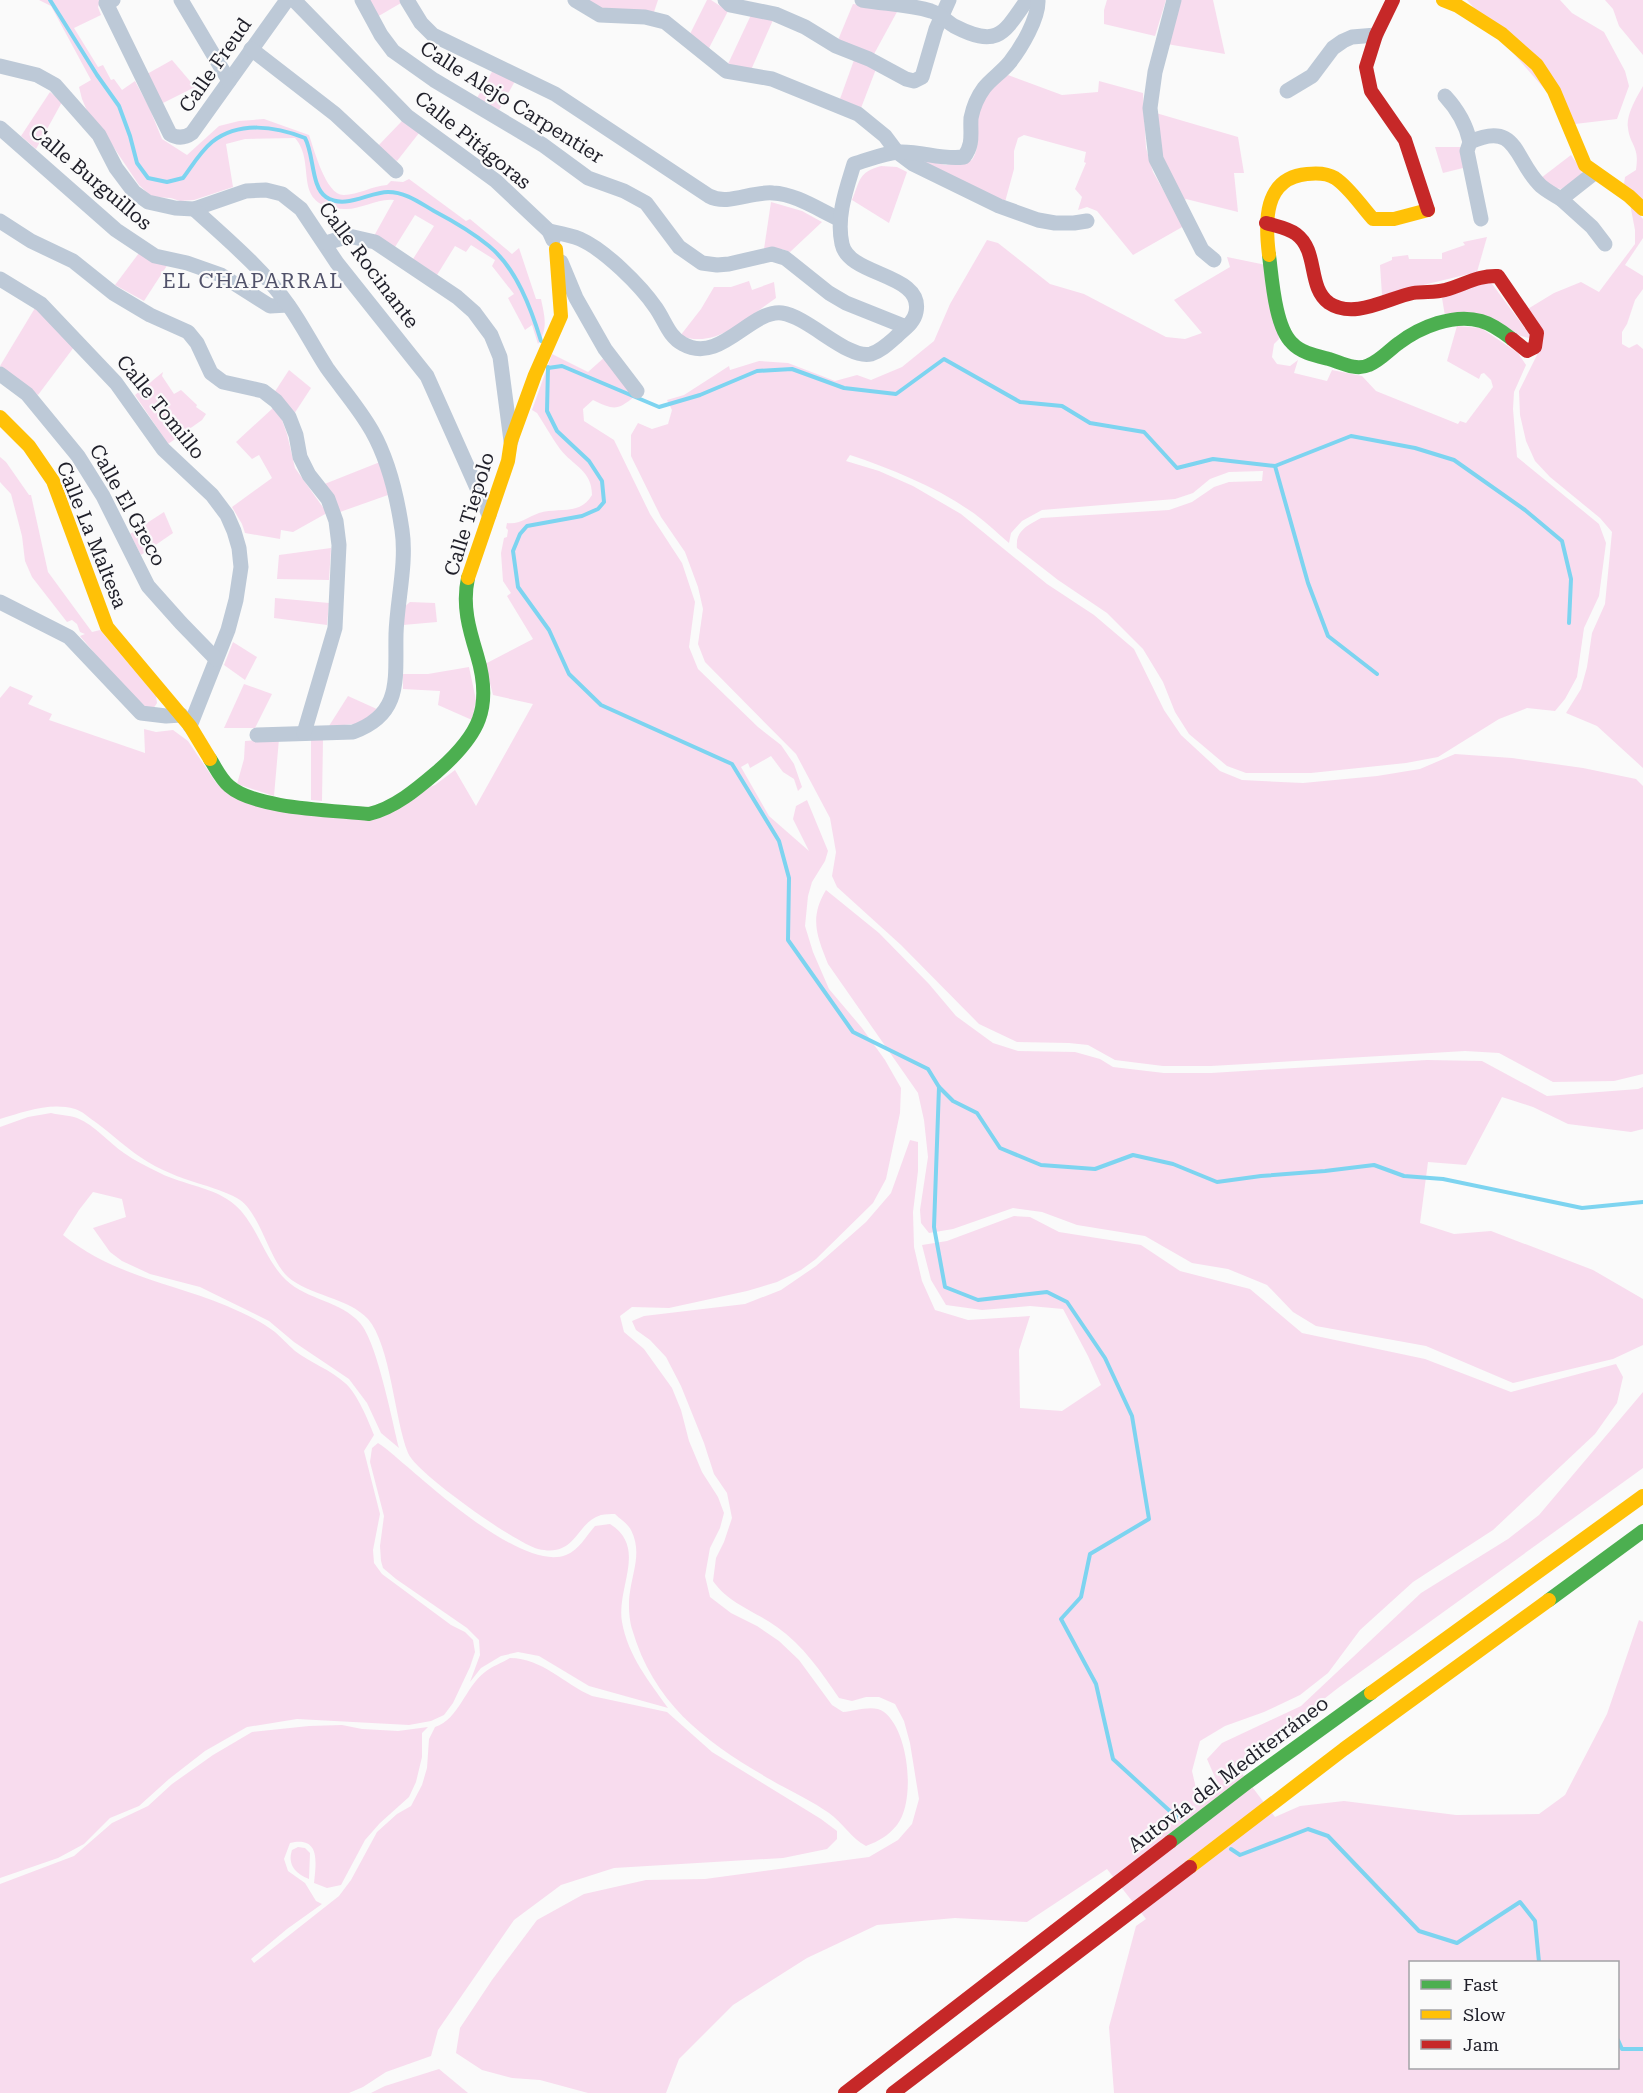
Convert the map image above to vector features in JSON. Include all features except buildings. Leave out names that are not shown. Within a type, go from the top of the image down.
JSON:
[{"type":"main road","points":[[1266,223],[1296,234],[1307,244],[1320,291],[1329,303],[1347,309],[1370,307],[1415,293],[1445,290],[1487,274],[1498,276],[1536,333],[1535,347],[1527,351],[1490,323],[1473,319],[1454,320],[1427,328],[1400,342],[1369,365],[1359,368],[1308,354],[1289,342],[1281,327],[1270,267],[1266,223],[1268,205],[1274,194],[1290,178],[1302,174],[1324,173],[1334,176],[1373,219],[1408,217],[1428,210],[1405,140],[1371,91],[1366,67],[1376,35],[1393,0]]},
{"type":"main road","points":[[1443,0],[1458,6],[1502,34],[1538,65],[1554,91],[1585,165],[1632,196],[1643,209]]},
{"type":"main road","name":"Calle Tiepolo","points":[[186,720],[223,780],[246,797],[267,803],[369,814],[385,810],[450,762],[471,735],[479,720],[484,687],[465,604],[468,577],[477,545],[508,461],[511,441],[535,375],[561,316],[556,249]]},
{"type":"main road","name":"Calle La Maltesa","points":[[0,417],[20,434],[40,458],[52,481],[107,627],[186,720]]},
{"type":"main road","name":"Autovía del Mediterráneo","points":[[845,2093],[1248,1782],[1643,1496]]},
{"type":"main road","points":[[894,2093],[1344,1749],[1643,1531]]},
{"type":"main road","points":[[1628,1542],[1643,1538]]},
{"type":"street","points":[[181,0],[229,81]]},
{"type":"street","name":"Calle Freud","points":[[109,2],[170,134],[182,138],[192,133],[287,0]]},
{"type":"street","name":"Calle Pitágoras","points":[[294,0],[407,116],[496,181],[549,231],[576,298],[604,349],[637,391]]},
{"type":"street","name":"Calle Alejo Carpentier","points":[[363,0],[381,35],[393,51],[434,80],[533,138],[588,178],[624,191],[646,203],[679,247],[702,263],[729,264],[772,254],[785,258],[829,293],[846,303],[906,327]]},
{"type":"street","points":[[407,0],[421,23],[433,35],[555,94],[719,202],[773,193],[793,198],[839,219]]},
{"type":"street","points":[[574,0],[600,15],[645,17],[665,22],[726,71],[772,79],[858,114],[885,136],[897,152],[913,164],[999,206],[1038,220],[1074,224],[1087,221]]},
{"type":"street","points":[[724,0],[730,5],[775,14],[805,27],[836,46],[869,59],[906,79],[915,81],[922,77],[941,16],[949,0]]},
{"type":"street","points":[[862,0],[903,4],[941,16],[951,25],[987,38],[998,36],[1006,30],[1027,0]]},
{"type":"street","points":[[549,231],[580,238],[606,255],[648,297],[675,339],[694,349],[718,344],[765,316],[780,313],[801,318],[848,350],[868,355],[886,345],[906,327],[913,320],[917,310],[913,293],[891,278],[854,262],[846,255],[842,245],[839,219],[854,164],[897,152],[918,153],[947,159],[964,157],[972,140],[971,117],[976,102],[984,88],[1010,63],[1026,37],[1038,7],[1038,0]]},
{"type":"street","points":[[1174,0],[1155,72],[1150,108],[1156,159],[1202,250],[1214,260]]},
{"type":"street","points":[[1287,92],[1312,76],[1333,48],[1343,41],[1376,35]]},
{"type":"street","points":[[250,50],[335,114],[396,171]]},
{"type":"street","name":"Calle Rocinante","points":[[0,66],[37,75],[55,85],[99,135],[116,168],[134,192],[148,202],[175,208],[194,209],[246,192],[266,190],[282,194],[301,209],[326,243],[337,263],[427,376],[489,515]]},
{"type":"street","points":[[1445,96],[1456,109],[1467,129],[1470,142],[1467,151],[1481,219]]},
{"type":"street","name":"Calle Burguillos","points":[[0,128],[116,230],[154,256],[187,263],[221,275],[270,306],[288,305]]},
{"type":"street","points":[[1470,142],[1484,136],[1498,135],[1508,140],[1540,185],[1592,227],[1605,244]]},
{"type":"street","points":[[1561,200],[1594,173]]},
{"type":"street","points":[[194,209],[249,260],[288,305],[327,367],[371,429],[384,453],[390,472],[404,547],[397,609],[395,687],[388,707],[368,727],[353,732],[257,735]]},
{"type":"street","points":[[0,220],[32,241],[73,261],[113,293],[150,315],[188,332],[197,343],[212,373],[223,382],[263,392],[276,401],[289,417],[296,435],[300,457],[309,475],[328,499],[336,521],[339,545],[335,628],[304,733]]},
{"type":"street","points":[[326,243],[349,236],[375,242],[457,297],[474,312],[491,335],[500,357],[511,441]]},
{"type":"street","name":"Calle Tomillo","points":[[0,279],[41,304],[116,383],[163,449],[212,495],[227,515],[237,540],[241,567],[228,630],[186,720]]},
{"type":"street","name":"Calle El Greco","points":[[0,374],[27,394],[73,448],[103,496],[148,586],[216,659]]},
{"type":"street","points":[[0,602],[69,637],[141,713],[186,720]]},
{"type":"shaded area","points":[[39,0],[101,0],[98,7],[101,15],[74,28],[98,67],[103,65],[111,80],[114,79],[122,90],[135,81],[162,139],[187,155],[219,126],[239,121],[264,119],[309,135],[326,180],[338,193],[355,194],[387,185],[391,181],[403,182],[409,179],[466,221],[470,219],[512,254],[519,248],[536,299],[541,299],[544,328],[538,344],[532,325],[525,330],[508,298],[514,294],[492,266],[495,260],[471,245],[466,252],[455,246],[437,275],[413,259],[434,226],[415,215],[395,247],[374,236],[394,200],[350,209],[327,206],[316,201],[310,193],[305,160],[295,138],[245,139],[226,144],[233,187],[194,200],[180,201],[152,197],[139,185],[88,113],[79,87],[91,80],[51,6]]},
{"type":"shaded area","points":[[370,0],[400,0],[401,3],[377,17]]},
{"type":"shaded area","points":[[584,0],[658,0],[654,12],[600,9]]},
{"type":"shaded area","points":[[707,0],[711,0],[728,11],[708,50],[690,34]]},
{"type":"shaded area","points":[[1107,0],[1166,0],[1155,36],[1104,24]]},
{"type":"shaded area","points":[[1180,0],[1213,0],[1225,54],[1167,44]]},
{"type":"shaded area","points":[[1467,0],[1560,0],[1572,13],[1604,32],[1625,71],[1629,86],[1617,119],[1575,124]]},
{"type":"shaded area","points":[[1605,0],[1643,0],[1643,55],[1619,26],[1613,9]]},
{"type":"shaded area","points":[[853,4],[898,10],[874,54],[838,40]]},
{"type":"shaded area","points":[[751,15],[773,20],[751,70],[728,64]]},
{"type":"shaded area","points":[[172,60],[195,87],[161,104],[147,74]]},
{"type":"shaded area","points":[[854,60],[876,69],[861,108],[840,99]]},
{"type":"shaded area","points":[[493,70],[515,81],[499,110],[477,98]]},
{"type":"shaded area","points":[[1008,75],[1062,95],[1098,92],[1099,81],[1143,93],[1146,148],[1153,172],[1184,226],[1133,255],[1097,211],[1087,207],[1078,210],[1082,197],[1075,189],[1086,163],[1084,162],[1086,152],[1024,135],[1018,138],[1014,151],[1014,169],[1005,202],[916,159],[946,165],[972,160],[977,146],[977,117],[981,103],[990,91]]},
{"type":"shaded area","points":[[1643,86],[1643,200],[1624,184],[1625,177],[1636,170],[1637,156],[1629,134],[1628,123],[1632,106]]},
{"type":"shaded area","points":[[50,92],[62,102],[36,149],[21,136]]},
{"type":"shaded area","points":[[1156,113],[1238,137],[1244,173],[1234,173],[1238,212],[1185,200],[1161,157]]},
{"type":"shaded area","points":[[402,121],[419,133],[397,161],[377,147]]},
{"type":"shaded area","points":[[1435,147],[1462,147],[1463,168],[1443,173]]},
{"type":"shaded area","points":[[1571,155],[1582,171],[1581,177],[1561,189],[1552,187],[1541,178]]},
{"type":"shaded area","points":[[881,166],[897,167],[907,172],[889,223],[852,200],[864,174]]},
{"type":"shaded area","points":[[771,202],[802,211],[822,222],[790,252],[782,249],[764,249]]},
{"type":"shaded area","points":[[1630,204],[1643,219],[1643,238],[1625,265],[1643,276],[1643,289],[1635,300],[1622,332],[1622,344],[1629,348],[1637,344],[1643,349],[1643,768],[1597,726],[1566,713],[1581,689],[1592,633],[1605,604],[1612,532],[1600,518],[1550,477],[1535,461],[1526,441],[1520,415],[1519,391],[1542,345],[1526,310],[1554,293],[1581,282],[1599,292],[1635,244]]},
{"type":"shaded area","points":[[1487,237],[1477,272],[1382,295],[1380,265],[1392,260],[1392,257],[1408,255],[1409,259],[1442,259],[1442,253],[1465,245],[1463,242]]},
{"type":"shaded area","points":[[987,240],[998,243],[1050,284],[1084,294],[1166,337],[1185,339],[1202,333],[1174,300],[1230,267],[1227,257],[1266,265],[1279,339],[1274,344],[1272,357],[1277,364],[1290,366],[1298,360],[1294,373],[1327,381],[1332,370],[1362,376],[1376,391],[1458,424],[1460,421],[1466,423],[1493,387],[1491,380],[1484,373],[1479,379],[1447,361],[1457,326],[1481,328],[1518,353],[1526,365],[1514,392],[1517,457],[1599,524],[1606,543],[1599,596],[1584,628],[1577,677],[1565,699],[1555,711],[1527,708],[1499,719],[1438,757],[1406,763],[1311,773],[1246,773],[1227,766],[1189,734],[1175,712],[1163,682],[1143,649],[1107,613],[1058,580],[1017,548],[1020,533],[1041,518],[1169,510],[1192,502],[1214,487],[1229,482],[1262,481],[1263,471],[1229,472],[1210,479],[1193,493],[1175,499],[1042,510],[1022,521],[1011,533],[1009,543],[974,514],[926,485],[850,455],[846,461],[879,471],[913,486],[961,514],[1047,584],[1094,615],[1134,649],[1164,710],[1181,735],[1220,771],[1242,780],[1303,783],[1377,776],[1420,769],[1455,754],[1512,758],[1583,768],[1636,779],[1643,786],[1643,1074],[1614,1081],[1553,1082],[1499,1053],[1465,1051],[1211,1066],[1163,1066],[1115,1060],[1088,1045],[1017,1042],[979,1024],[901,945],[837,887],[832,876],[836,852],[830,818],[796,754],[705,662],[698,644],[703,609],[698,587],[685,552],[661,517],[631,456],[631,435],[638,423],[652,429],[668,424],[672,410],[667,400],[684,395],[729,366],[730,370],[759,361],[788,363],[835,381],[857,375],[871,380],[902,367],[934,341],[950,304]]},
{"type":"shaded area","points":[[139,253],[168,264],[144,301],[115,285]]},
{"type":"shaded area","points":[[1489,280],[1533,339],[1445,316],[1442,298]]},
{"type":"shaded area","points":[[749,281],[752,290],[774,282],[776,298],[719,335],[694,339],[680,336],[701,309],[714,287],[731,287]]},
{"type":"shaded area","points":[[35,308],[74,347],[38,395],[0,366]]},
{"type":"shaded area","points":[[552,354],[588,372],[606,356],[635,396],[615,407],[593,400],[583,409],[584,421],[614,440],[650,514],[682,563],[695,602],[689,647],[698,669],[758,727],[781,745],[794,764],[802,787],[798,791],[794,779],[783,772],[771,756],[750,768],[748,763],[741,767],[769,816],[809,851],[793,819],[796,806],[807,800],[828,851],[825,861],[812,882],[808,896],[805,926],[813,952],[829,989],[862,1028],[885,1060],[901,1088],[900,1113],[886,1179],[873,1203],[816,1259],[801,1270],[777,1282],[747,1291],[669,1308],[632,1307],[620,1316],[624,1332],[644,1349],[672,1388],[681,1410],[689,1441],[702,1472],[718,1497],[724,1513],[720,1528],[710,1548],[705,1576],[710,1597],[731,1613],[757,1626],[779,1641],[799,1660],[832,1705],[843,1712],[875,1708],[884,1712],[893,1721],[904,1750],[907,1767],[908,1784],[903,1814],[890,1832],[866,1846],[829,1813],[753,1769],[708,1739],[670,1702],[642,1657],[632,1629],[629,1601],[636,1561],[636,1546],[630,1528],[615,1514],[601,1515],[592,1519],[561,1549],[538,1549],[509,1534],[447,1491],[415,1463],[408,1453],[403,1438],[387,1364],[376,1331],[360,1312],[340,1301],[306,1288],[288,1277],[275,1260],[254,1216],[240,1200],[155,1166],[75,1109],[46,1107],[0,1119],[0,698],[10,686],[33,696],[28,704],[52,714],[49,720],[145,753],[144,729],[156,732],[173,730],[188,741],[217,784],[346,818],[435,785],[455,770],[476,806],[533,704],[493,695],[485,664],[533,639],[507,596],[511,593],[503,581],[501,553],[504,538],[507,537],[507,523],[519,522],[546,511],[575,508],[587,502],[592,495],[589,480],[585,474],[560,449],[537,413],[532,410]]},
{"type":"shaded area","points":[[289,370],[311,388],[294,414],[274,393]]},
{"type":"shaded area","points":[[163,372],[162,376],[174,394],[181,390],[197,405],[196,407],[206,414],[202,420],[168,444],[135,395]]},
{"type":"shaded area","points":[[273,408],[282,420],[295,468],[327,513],[293,532],[281,530],[280,539],[245,533],[232,507],[272,478],[259,455],[252,459],[236,442]]},
{"type":"shaded area","points":[[0,457],[31,495],[48,572],[92,632],[100,630],[156,696],[157,703],[153,709],[141,708],[80,636],[85,634],[80,632],[77,624],[72,620],[67,622],[32,577],[25,561],[22,536],[11,494],[0,482]]},
{"type":"shaded area","points":[[380,462],[388,495],[340,512],[322,485]]},
{"type":"shaded area","points":[[164,512],[173,533],[141,555],[130,534]]},
{"type":"shaded area","points":[[331,548],[329,580],[277,579],[279,555]]},
{"type":"shaded area","points":[[275,598],[329,603],[327,625],[274,618]]},
{"type":"shaded area","points":[[410,602],[435,603],[437,622],[403,625],[403,608]]},
{"type":"shaded area","points":[[233,642],[257,657],[245,680],[224,665]]},
{"type":"shaded area","points":[[469,667],[476,700],[472,720],[438,705],[440,691],[403,689],[403,674],[428,674]]},
{"type":"shaded area","points":[[244,684],[272,694],[255,728],[224,728]]},
{"type":"shaded area","points":[[348,696],[379,710],[357,724],[329,726]]},
{"type":"shaded area","points":[[279,739],[274,796],[237,784],[244,759],[245,741]]},
{"type":"shaded area","points":[[311,739],[323,739],[322,801],[311,800]]},
{"type":"shaded area","points":[[826,890],[879,933],[929,984],[956,1016],[993,1043],[1018,1051],[1075,1052],[1100,1059],[1113,1067],[1164,1073],[1211,1073],[1427,1060],[1482,1061],[1547,1096],[1643,1087],[1643,1129],[1631,1132],[1568,1124],[1533,1107],[1502,1097],[1466,1165],[1428,1162],[1420,1223],[1454,1234],[1491,1231],[1593,1270],[1643,1299],[1643,1345],[1613,1359],[1513,1383],[1426,1346],[1316,1326],[1293,1312],[1267,1285],[1228,1269],[1192,1263],[1145,1236],[1077,1225],[1042,1212],[1013,1208],[953,1229],[929,1233],[921,1223],[920,1210],[928,1157],[918,1093],[828,964],[816,927],[818,909]]},
{"type":"shaded area","points":[[51,1113],[77,1118],[142,1164],[227,1199],[243,1213],[278,1272],[286,1280],[294,1287],[343,1310],[360,1323],[378,1364],[399,1448],[381,1433],[367,1403],[349,1379],[294,1342],[269,1321],[200,1287],[150,1274],[122,1261],[110,1252],[93,1228],[126,1217],[122,1199],[93,1192],[63,1235],[82,1249],[122,1269],[227,1306],[264,1324],[295,1351],[334,1374],[349,1387],[362,1407],[374,1435],[364,1451],[380,1514],[373,1550],[374,1563],[382,1574],[451,1625],[465,1632],[473,1640],[475,1652],[453,1703],[444,1715],[431,1721],[409,1725],[297,1719],[247,1727],[205,1751],[139,1806],[110,1818],[84,1844],[58,1858],[0,1878],[0,1127],[28,1117]]},
{"type":"shaded area","points":[[910,1140],[918,1142],[918,1171],[913,1212],[914,1247],[922,1281],[935,1310],[968,1320],[1030,1316],[1019,1350],[1020,1408],[1062,1411],[1101,1385],[1063,1309],[1030,1306],[982,1310],[946,1305],[931,1280],[922,1245],[947,1241],[1014,1216],[1030,1217],[1059,1232],[1141,1245],[1180,1271],[1250,1289],[1302,1333],[1425,1359],[1511,1392],[1616,1364],[1623,1377],[1617,1403],[1595,1434],[1493,1530],[1413,1582],[1360,1630],[1328,1673],[1300,1695],[1264,1712],[1225,1726],[1200,1741],[1192,1771],[1198,1797],[1217,1782],[1207,1759],[1222,1743],[1301,1706],[1421,1593],[1508,1539],[1539,1515],[1643,1392],[1643,1468],[1338,1688],[1237,1767],[1275,1817],[1300,1806],[1344,1801],[1456,1815],[1539,1814],[1565,1795],[1607,1714],[1639,1620],[1643,1622],[1643,2093],[1114,2093],[1109,2027],[1136,1926],[1146,1919],[1107,1869],[1027,1922],[955,1918],[877,1925],[807,1958],[733,2005],[679,2059],[666,2093],[588,2093],[540,2080],[512,2078],[482,2070],[456,2053],[460,2028],[492,1980],[537,1920],[584,1894],[646,1880],[705,1879],[869,1857],[898,1840],[912,1824],[919,1799],[910,1743],[904,1721],[895,1704],[879,1697],[866,1697],[852,1701],[839,1698],[819,1669],[795,1642],[769,1621],[727,1596],[713,1581],[716,1558],[732,1518],[727,1493],[714,1474],[681,1386],[666,1357],[650,1340],[636,1330],[632,1321],[644,1316],[745,1304],[781,1290],[816,1266],[866,1222],[891,1193]]},
{"type":"shaded area","points":[[378,1443],[484,1527],[529,1552],[549,1557],[566,1555],[579,1546],[595,1526],[610,1524],[621,1534],[627,1545],[629,1556],[621,1609],[625,1634],[640,1668],[668,1708],[589,1686],[539,1656],[518,1652],[501,1656],[481,1668],[470,1682],[480,1655],[479,1640],[467,1628],[383,1568],[380,1546],[384,1516],[370,1462],[372,1448]]},
{"type":"shaded area","points":[[510,1658],[522,1659],[543,1667],[592,1696],[667,1712],[712,1752],[821,1819],[837,1831],[837,1839],[827,1849],[783,1858],[614,1868],[561,1885],[514,1920],[438,2030],[431,2056],[386,2072],[349,2093],[0,2093],[0,1884],[74,1856],[112,1823],[148,1806],[172,1784],[213,1755],[252,1732],[342,1725],[362,1729],[398,1731],[428,1727],[422,1733],[422,1757],[416,1782],[409,1797],[365,1840],[341,1885],[327,1888],[314,1883],[315,1860],[312,1847],[307,1843],[290,1843],[284,1859],[288,1871],[305,1883],[316,1901],[322,1904],[251,1959],[254,1963],[339,1896],[351,1880],[377,1832],[397,1814],[411,1806],[422,1785],[427,1768],[429,1739],[435,1727],[450,1717],[478,1678]]},
{"type":"shaded area","points":[[298,1847],[305,1848],[310,1853],[309,1879],[297,1872],[292,1864],[292,1850]]},
{"type":"shaded area","points":[[439,2069],[468,2093],[371,2093],[385,2086]]},
{"type":"waterway","points":[[50,0],[119,106],[137,163],[148,178],[167,182],[183,178],[212,142],[223,135],[245,128],[270,128],[305,138],[315,178],[321,192],[326,197],[341,202],[395,192],[412,198],[489,246],[499,255],[515,277],[541,341]]},
{"type":"waterway","points":[[548,368],[562,366],[659,407],[700,395],[757,371],[792,369],[844,388],[896,394],[944,359],[1020,402],[1062,406],[1090,423],[1144,432],[1177,468],[1213,459],[1275,466],[1308,583],[1328,636],[1377,674]]},
{"type":"waterway","points":[[548,367],[547,411],[557,431],[589,461],[602,481],[604,502],[598,509],[582,516],[527,526],[520,534],[513,551],[518,587],[549,630],[569,674],[601,705],[732,764],[779,841],[789,878],[788,940],[853,1032],[928,1069],[939,1087],[934,1227],[945,1287],[978,1300],[1047,1292],[1067,1302],[1105,1358],[1132,1416],[1149,1519],[1090,1554],[1081,1597],[1061,1619],[1096,1684],[1113,1759],[1181,1819]]},
{"type":"waterway","points":[[1275,466],[1351,436],[1415,448],[1454,460],[1525,510],[1562,541],[1571,579],[1569,623]]},
{"type":"waterway","points":[[939,1087],[953,1101],[977,1113],[1000,1148],[1041,1165],[1095,1169],[1133,1155],[1173,1164],[1217,1182],[1374,1165],[1404,1176],[1443,1179],[1582,1208],[1643,1202]]},
{"type":"waterway","points":[[1231,1849],[1240,1855],[1308,1829],[1328,1836],[1419,1931],[1457,1943],[1520,1902],[1535,1921],[1539,1961]]},
{"type":"waterway","points":[[1619,2042],[1622,2049],[1643,2049]]},
{"type":"traffic: fast","points":[[1269,255],[1275,302],[1286,336],[1292,343],[1309,354],[1349,366],[1364,367],[1417,332],[1438,323],[1460,319],[1485,322],[1512,339]]},
{"type":"traffic: fast","points":[[210,759],[229,786],[241,794],[275,804],[369,814],[406,797],[464,745],[473,732],[483,706],[482,674],[467,617],[468,578]]},
{"type":"traffic: fast","points":[[1549,1600],[1643,1531]]},
{"type":"traffic: fast","points":[[1170,1842],[1371,1693]]},
{"type":"traffic: slow","points":[[1443,0],[1458,6],[1502,34],[1537,65],[1554,91],[1585,165],[1629,196],[1643,209]]},
{"type":"traffic: slow","points":[[1269,255],[1267,229],[1270,204],[1282,184],[1293,177],[1307,174],[1332,176],[1346,187],[1373,219],[1394,219],[1428,210]]},
{"type":"traffic: slow","points":[[468,578],[508,461],[511,441],[535,375],[561,316],[556,249]]},
{"type":"traffic: slow","points":[[0,417],[29,446],[53,481],[107,627],[190,726],[210,759]]},
{"type":"traffic: slow","points":[[1371,1693],[1643,1496]]},
{"type":"traffic: slow","points":[[1190,1867],[1344,1749],[1549,1600]]},
{"type":"traffic: jam","points":[[1393,0],[1376,35],[1366,67],[1371,91],[1405,140],[1428,210]]},
{"type":"traffic: jam","points":[[1266,223],[1289,230],[1303,241],[1322,296],[1339,308],[1360,309],[1413,293],[1441,291],[1477,279],[1498,276],[1537,333],[1535,347],[1527,351],[1512,339]]},
{"type":"traffic: jam","points":[[845,2093],[1170,1842]]},
{"type":"traffic: jam","points":[[893,2093],[1190,1867]]},
{"type":"district","name":"EL CHAPARRAL","points":[[253,281]]}]
